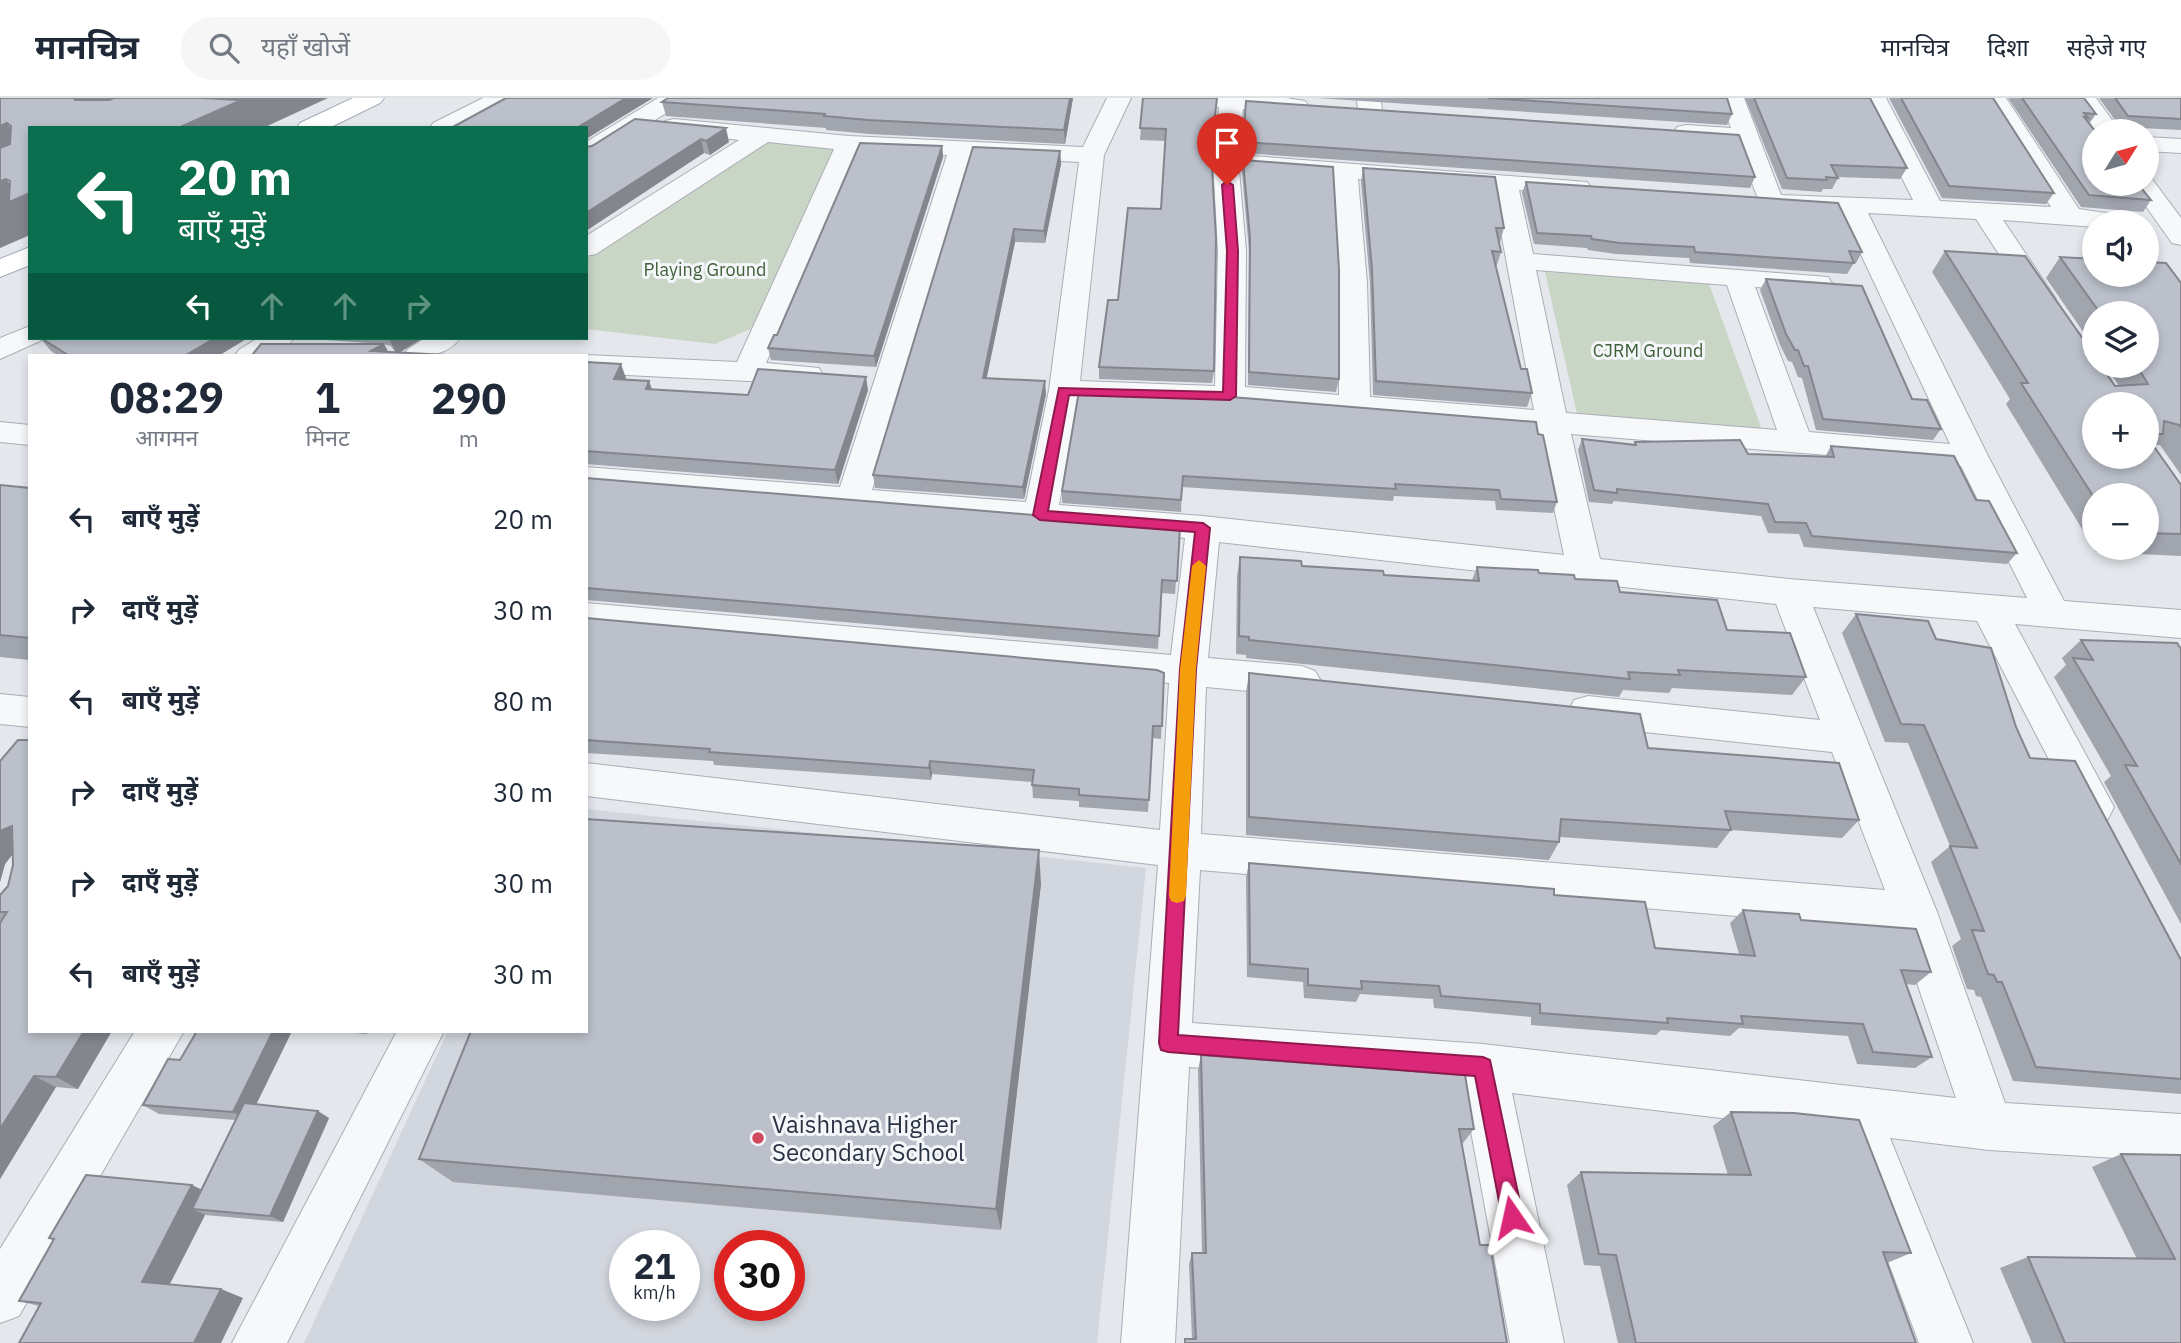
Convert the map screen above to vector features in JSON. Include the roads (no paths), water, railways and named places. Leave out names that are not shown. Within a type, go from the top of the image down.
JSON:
[{"type":"main road","points":[[313,126],[372,98]]},
{"type":"main road","points":[[0,269],[28,256]]},
{"type":"street","points":[[446,126],[501,98]]},
{"type":"street","points":[[588,152],[674,98]]},
{"type":"street","points":[[1040,515],[1064,390],[1092,155],[1119,98]]},
{"type":"street","points":[[1200,98],[1353,107],[1397,114]]},
{"type":"street","points":[[1732,98],[1770,200]]},
{"type":"street","points":[[1874,98],[1930,207]]},
{"type":"street","points":[[1993,98],[2070,216]]},
{"type":"street","points":[[2084,98],[2099,119]]},
{"type":"street","points":[[1230,396],[1233,251],[1226,162],[1232,100]]},
{"type":"street","points":[[637,123],[849,143],[1092,155]]},
{"type":"street","points":[[1663,131],[1746,136]]},
{"type":"street","points":[[588,247],[763,135]]},
{"type":"street","points":[[748,370],[849,143]]},
{"type":"street","points":[[2160,145],[2181,146]]},
{"type":"street","points":[[852,500],[865,378],[962,148]]},
{"type":"street","points":[[1226,162],[1598,189]]},
{"type":"street","points":[[1345,172],[1353,283],[1356,407]]},
{"type":"street","points":[[1505,183],[1552,421],[1585,570]]},
{"type":"street","points":[[2151,196],[2170,224]]},
{"type":"street","points":[[1744,198],[2082,218]]},
{"type":"street","points":[[1852,205],[1867,287],[1972,456],[2053,614]]},
{"type":"street","points":[[1985,213],[2060,326]]},
{"type":"street","points":[[1520,261],[1867,287]]},
{"type":"street","points":[[1738,276],[1796,440]]},
{"type":"street","points":[[0,350],[28,336]]},
{"type":"street","points":[[420,354],[442,340]]},
{"type":"street","points":[[588,365],[748,370],[865,378]]},
{"type":"street","points":[[1064,390],[1230,396],[1972,456]]},
{"type":"street","points":[[0,432],[28,435]]},
{"type":"street","points":[[588,478],[1203,528],[1789,592],[2181,624]]},
{"type":"street","points":[[1148,1343],[1180,850],[1188,669],[1203,528]]},
{"type":"street","points":[[1789,592],[1915,912],[1989,1126]]},
{"type":"street","points":[[1988,608],[2110,839]]},
{"type":"street","points":[[588,616],[1188,669],[1339,685]]},
{"type":"street","points":[[1559,708],[1847,738]]},
{"type":"street","points":[[0,709],[28,712]]},
{"type":"street","points":[[588,779],[1180,850],[1915,912]]},
{"type":"street","points":[[0,1297],[159,1033]]},
{"type":"street","points":[[260,1343],[420,1033]]},
{"type":"street","points":[[1168,1043],[1483,1067],[1989,1126],[2181,1138]]},
{"type":"street","points":[[1483,1067],[1537,1343]]},
{"type":"street","points":[[1856,1111],[1946,1343]]},
{"type":"place","name":"Vaishnava Higher Secondary School","points":[[758,1138]]},
{"type":"park label","name":"Playing Ground","points":[[705,269]]},
{"type":"park label","name":"CJRM Ground","points":[[1648,350]]}]
